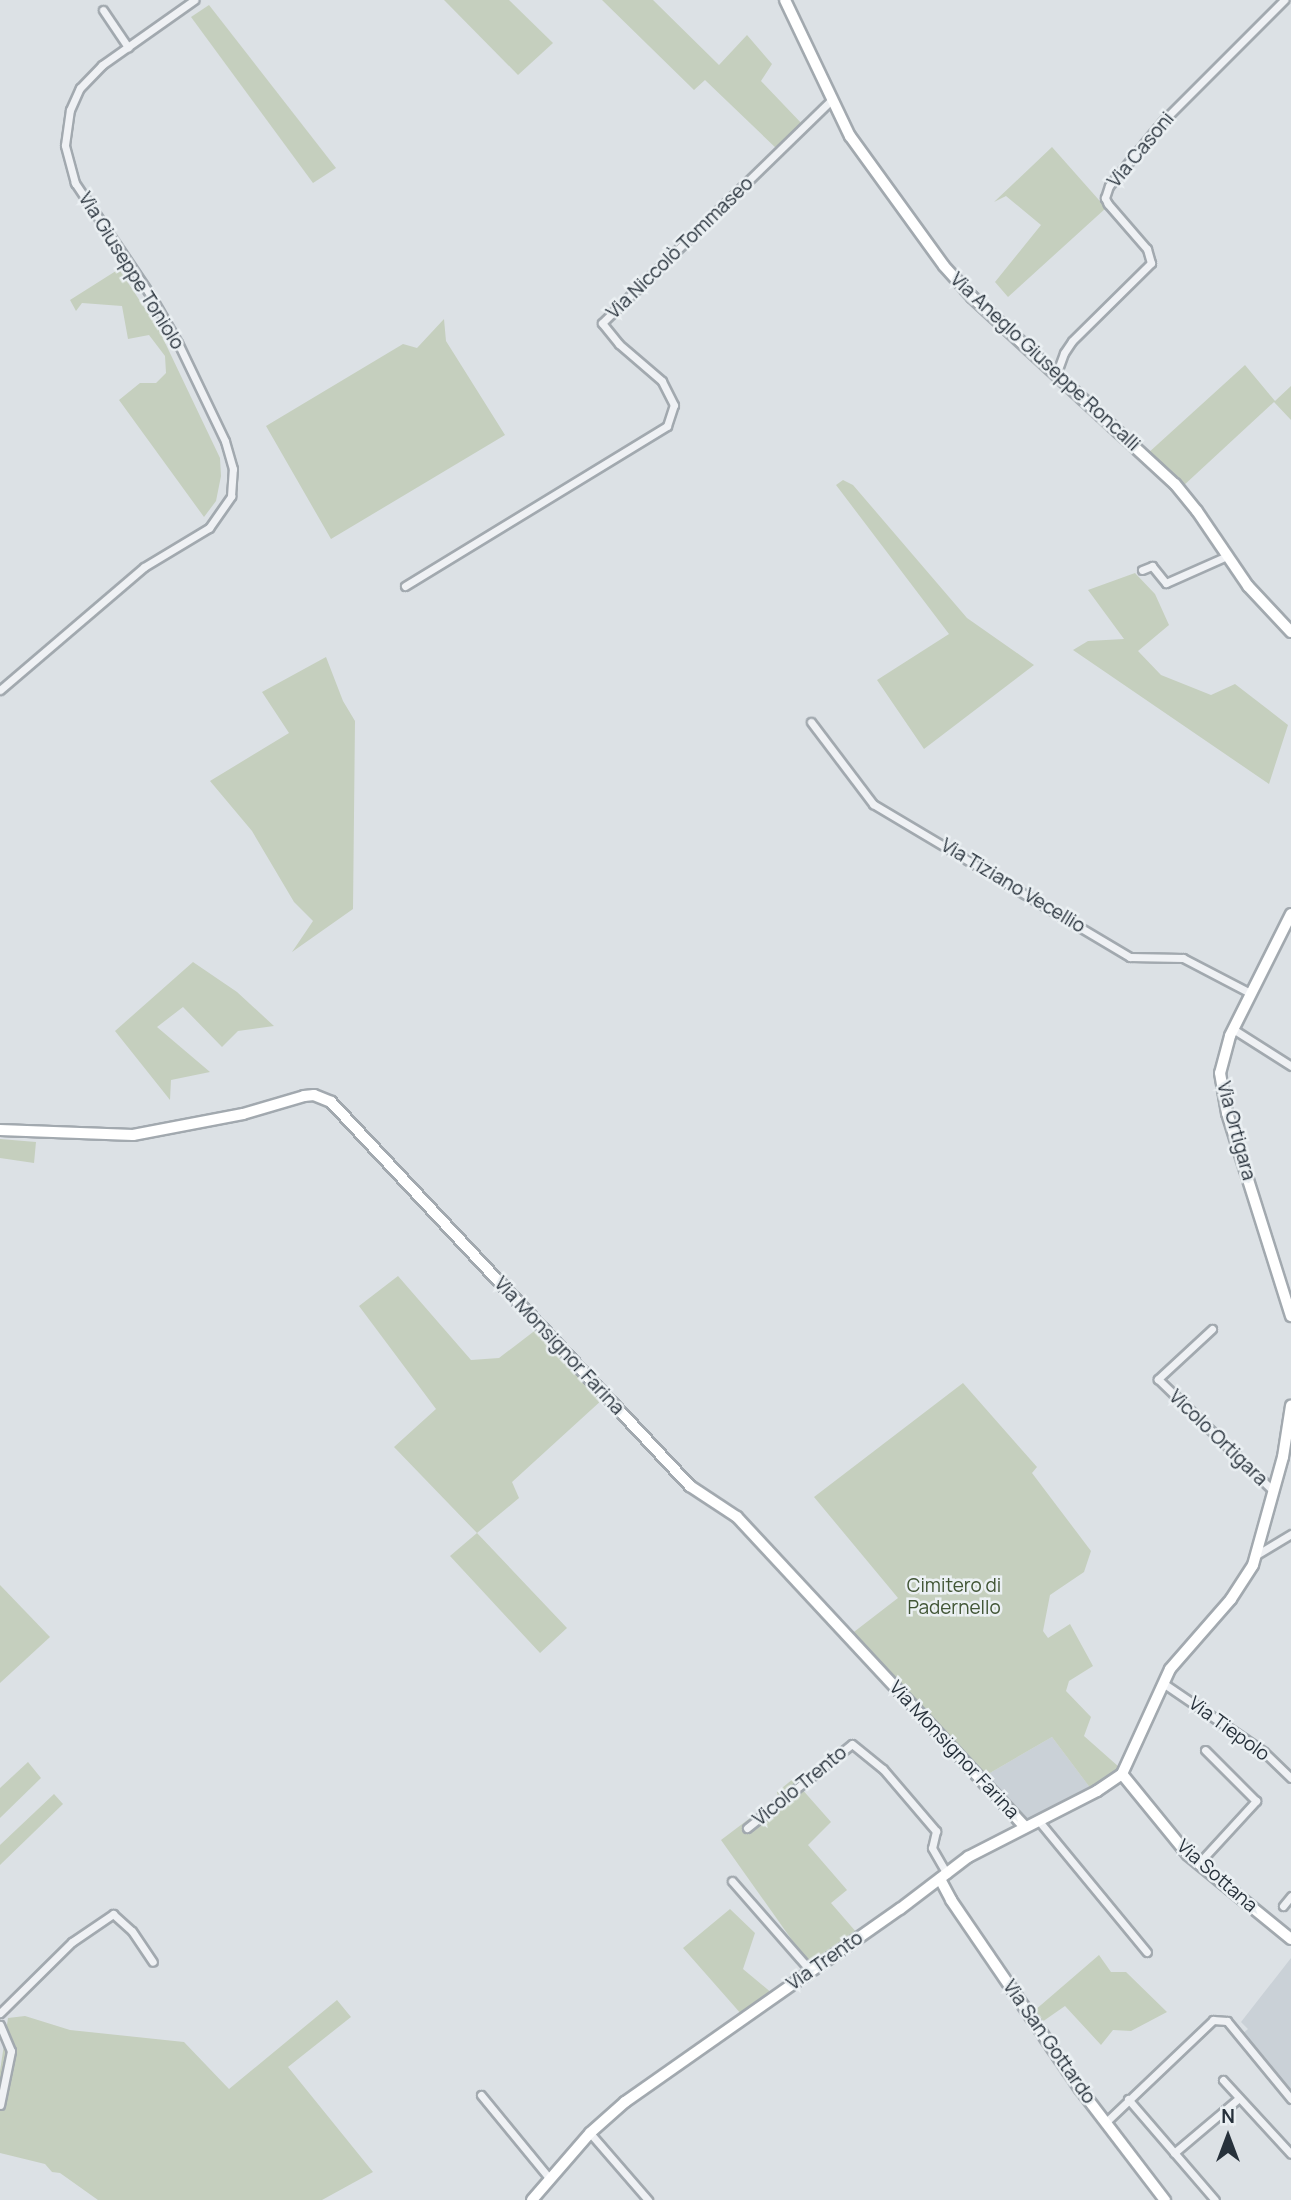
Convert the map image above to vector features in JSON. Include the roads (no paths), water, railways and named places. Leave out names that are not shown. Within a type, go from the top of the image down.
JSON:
[{"type":"street","name":"Via Aneglo Giuseppe Roncalli","points":[[785,0],[850,136],[944,266],[972,297],[1175,484],[1262,602],[1291,632]]},
{"type":"street","name":"Via Casoni","points":[[1056,375],[1072,341],[1150,263],[1147,249],[1108,204],[1105,198],[1109,186],[1162,122],[1284,0]]},
{"type":"street","name":"Via Giuseppe Toniolo","points":[[0,690],[144,567],[209,528],[225,508],[233,482],[228,448],[178,344],[149,293],[75,183],[67,159],[66,131],[74,99],[91,76],[193,1]]},
{"type":"street","points":[[103,9],[128,47]]},
{"type":"street","name":"Via Niccolò Tommaseo","points":[[405,586],[667,426],[674,405],[662,381],[619,344],[602,323],[831,100]]},
{"type":"street","points":[[1142,570],[1152,566],[1167,583],[1227,556]]},
{"type":"street","name":"Via Tiziano Vecellio","points":[[811,722],[873,804],[1130,957],[1183,958],[1250,993]]},
{"type":"street","name":"Via Ortigara","points":[[1291,914],[1250,993],[1222,1059],[1223,1097],[1291,1316]]},
{"type":"street","points":[[1233,1029],[1291,1066]]},
{"type":"street","name":"Via Monsignor Farina","points":[[0,1130],[133,1135],[243,1114],[304,1096],[323,1097],[331,1102],[690,1486],[737,1517],[1025,1827]]},
{"type":"street","name":"Vicolo Ortigara","points":[[1212,1329],[1158,1380],[1272,1490]]},
{"type":"street","points":[[1122,1774],[1163,1683],[1182,1652],[1245,1581],[1258,1554],[1272,1490],[1283,1457],[1291,1406]]},
{"type":"street","points":[[1258,1554],[1291,1534]]},
{"type":"street","name":"Via Tiepolo","points":[[1163,1683],[1264,1752],[1291,1778]]},
{"type":"street","name":"Vicolo Trento","points":[[747,1828],[852,1744],[883,1769],[936,1831],[932,1848],[943,1877]]},
{"type":"street","points":[[1198,1864],[1256,1801],[1205,1750]]},
{"type":"street","name":"Via Trento","points":[[532,2200],[590,2133],[625,2102],[979,1850],[1122,1774]]},
{"type":"street","name":"Via Sottana","points":[[1122,1774],[1176,1842],[1198,1864],[1291,1939]]},
{"type":"street","points":[[1038,1821],[1147,1952]]},
{"type":"street","name":"Via San Gottardo","points":[[943,1877],[951,1900],[1057,2057],[1165,2200]]},
{"type":"street","points":[[732,1881],[810,1970]]},
{"type":"street","points":[[1283,1906],[1291,1896]]},
{"type":"street","points":[[0,2014],[72,1942],[113,1914],[132,1931],[153,1962]]},
{"type":"street","points":[[1106,2122],[1213,2020],[1227,2021],[1291,2099]]},
{"type":"street","points":[[0,2025],[11,2051],[0,2105]]},
{"type":"street","points":[[1223,2080],[1291,2154]]},
{"type":"street","points":[[481,2095],[550,2179]]},
{"type":"street","points":[[1174,2153],[1239,2098]]},
{"type":"street","points":[[1128,2099],[1215,2200]]},
{"type":"street","points":[[590,2133],[648,2200]]},
{"type":"park label","name":"Cimitero di Padernello","points":[[954,1597]]}]
